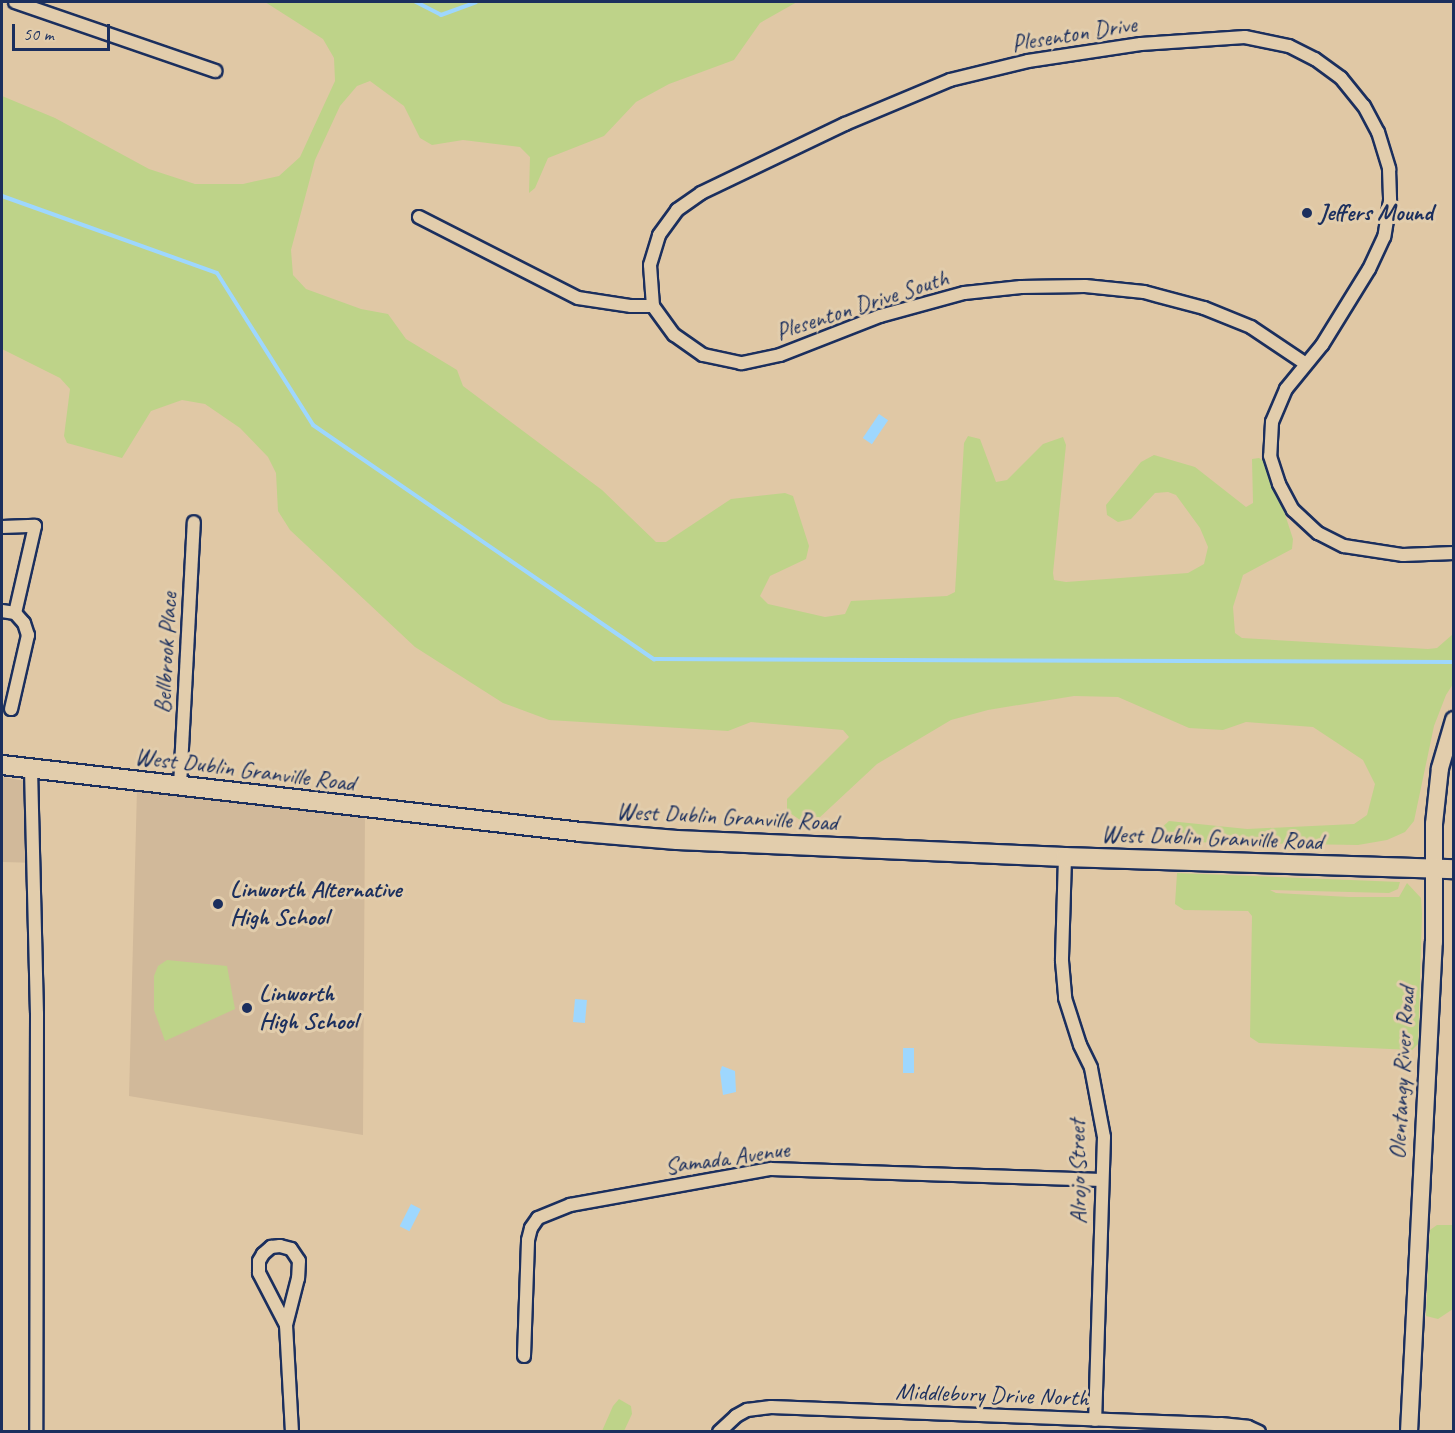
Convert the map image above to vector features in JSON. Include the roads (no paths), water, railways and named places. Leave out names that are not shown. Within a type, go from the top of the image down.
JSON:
[{"type":"main road","name":"Olentangy River Road","points":[[1409,1431],[1444,869],[1434,824],[1440,768],[1454,720]]},
{"type":"main road","name":"West Dublin Granville Road","points":[[2,765],[609,835],[747,844],[1065,857],[1444,869]]},
{"type":"street","points":[[15,2],[215,71]]},
{"type":"street","name":"Plesenton Drive","points":[[653,306],[650,265],[659,235],[677,210],[701,193],[845,124],[950,80],[1028,61],[1141,44],[1202,39],[1261,38],[1288,46],[1315,59],[1341,78],[1364,106],[1378,132],[1389,169],[1390,201],[1383,237],[1370,269],[1322,345],[1286,389],[1272,422],[1270,456],[1279,484],[1293,510],[1318,533],[1344,546],[1403,555],[1454,553]]},
{"type":"street","points":[[419,217],[578,298],[632,306],[653,306]]},
{"type":"street","name":"Plesenton Drive South","points":[[653,306],[674,335],[703,355],[741,363],[780,355],[880,316],[964,293],[1021,287],[1085,286],[1144,292],[1204,308],[1251,327],[1306,364]]},
{"type":"street","name":"Bellbrook Place","points":[[180,786],[194,522]]},
{"type":"street","points":[[2,527],[35,526],[15,613]]},
{"type":"street","points":[[2,611],[15,613],[24,622],[28,635],[11,709]]},
{"type":"street","points":[[31,769],[37,1014],[36,1431]]},
{"type":"street","name":"Alrojo Street","points":[[1065,857],[1062,961],[1065,998],[1080,1045],[1091,1068],[1104,1137],[1095,1420]]},
{"type":"street","name":"Samada Avenue","points":[[524,1356],[528,1240],[538,1218],[570,1205],[771,1169],[1102,1180]]},
{"type":"street","points":[[286,1325],[259,1273],[262,1254],[271,1247],[280,1246],[291,1249],[299,1261],[298,1278],[286,1325],[292,1431]]},
{"type":"street","name":"Middlebury Drive North","points":[[723,1427],[747,1410],[771,1407],[1238,1426],[1259,1431]]},
{"type":"water","points":[[879,414],[888,420],[872,444],[863,438]]},
{"type":"water","points":[[575,999],[587,1000],[585,1023],[573,1022]]},
{"type":"water","points":[[903,1048],[914,1048],[914,1073],[903,1073]]},
{"type":"water","points":[[722,1066],[735,1071],[736,1092],[723,1095],[720,1072]]},
{"type":"water","points":[[411,1204],[421,1209],[409,1231],[400,1226]]},
{"type":"waterway","points":[[416,2],[441,15],[476,2]]},
{"type":"waterway","points":[[2,196],[217,273],[313,425],[654,659],[1453,662]]},
{"type":"place","name":"Jeffers Mound","points":[[1307,213]]},
{"type":"place","name":"Linworth Alternative High School","points":[[218,904]]},
{"type":"place","name":"Linworth High School","points":[[247,1008]]}]
